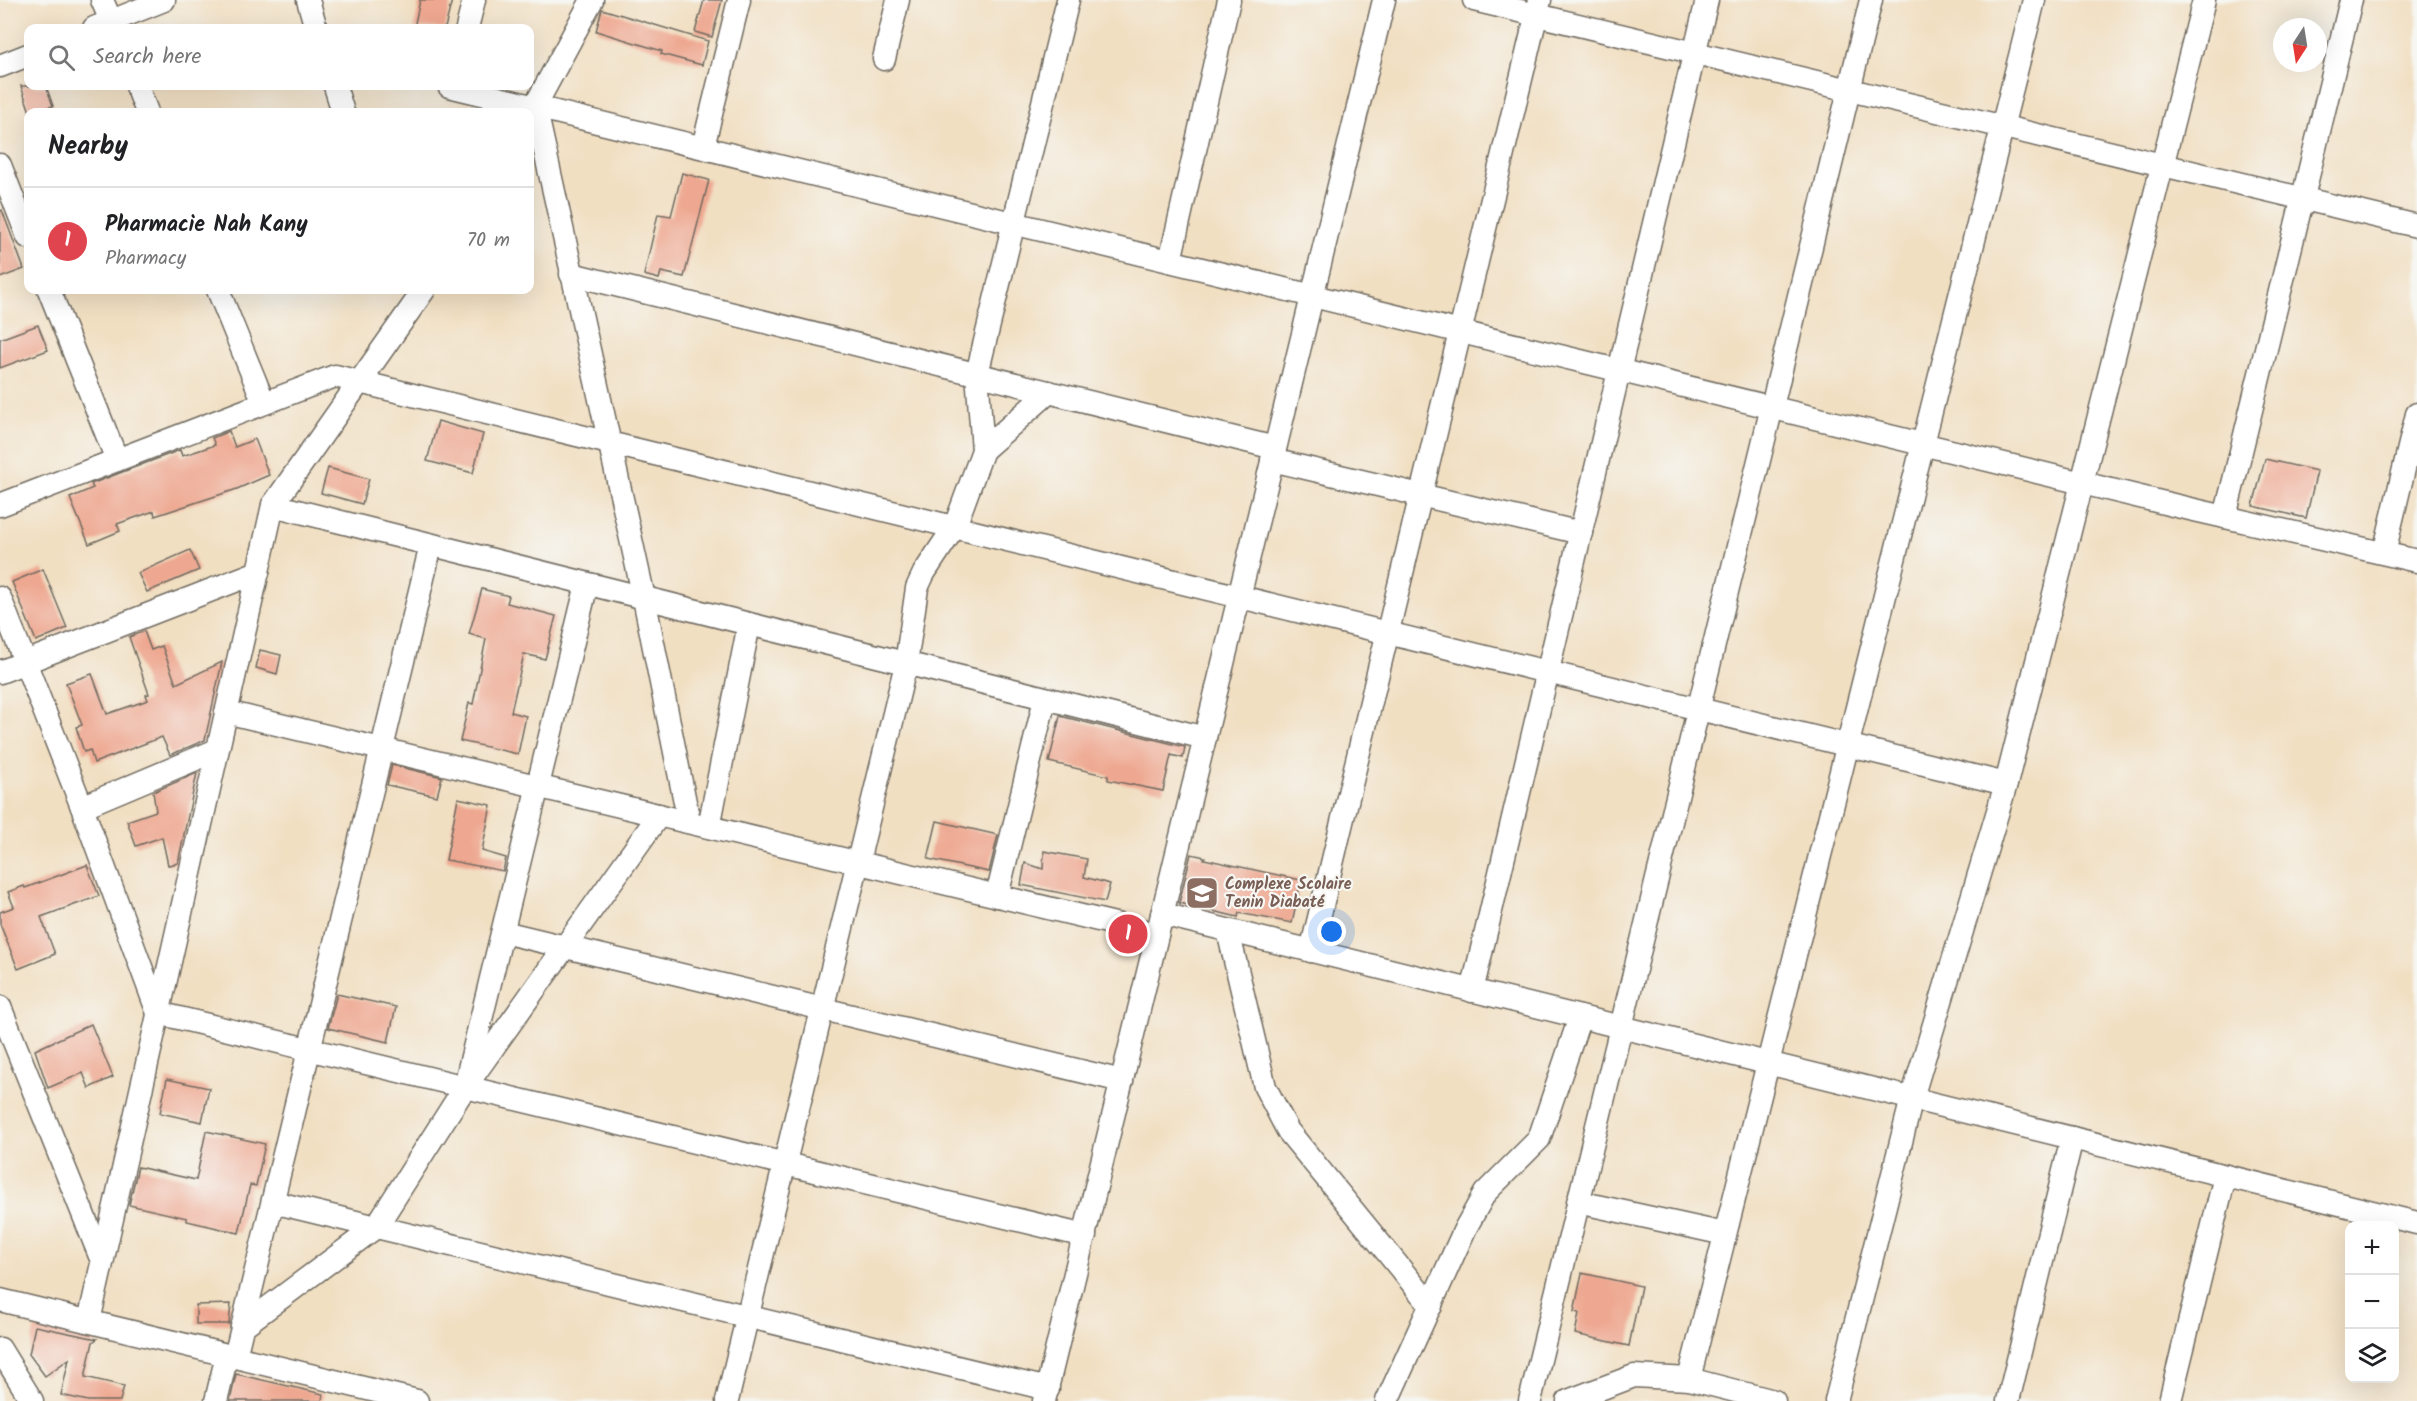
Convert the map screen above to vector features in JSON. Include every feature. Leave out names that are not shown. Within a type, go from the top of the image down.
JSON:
[{"type":"street","points":[[102,0],[106,24]]},
{"type":"street","points":[[110,24],[164,0]]},
{"type":"street","points":[[308,0],[314,24]]},
{"type":"street","points":[[315,24],[320,0]]},
{"type":"street","points":[[468,24],[474,0]]},
{"type":"street","points":[[592,0],[535,123],[644,598],[699,825]]},
{"type":"street","points":[[703,147],[739,0]]},
{"type":"street","points":[[884,59],[898,0]]},
{"type":"street","points":[[727,1401],[906,664],[917,588],[924,573],[955,526],[983,450],[977,374],[1068,0]]},
{"type":"street","points":[[1170,261],[1229,0]]},
{"type":"street","points":[[273,1203],[748,1317],[1046,1395],[1384,0]]},
{"type":"street","points":[[1474,0],[1539,8],[1694,53],[2417,226]]},
{"type":"street","points":[[1472,991],[1707,0]]},
{"type":"street","points":[[1530,1401],[1871,0]]},
{"type":"street","points":[[1689,1380],[2034,0]]},
{"type":"street","points":[[1836,1401],[1912,1098],[2006,784],[2204,0]]},
{"type":"street","points":[[2225,517],[2350,0]]},
{"type":"street","points":[[1311,951],[1539,8]]},
{"type":"street","points":[[0,66],[24,57]]},
{"type":"street","points":[[138,90],[145,108]]},
{"type":"street","points":[[336,90],[343,108]]},
{"type":"street","points":[[461,90],[501,108]]},
{"type":"street","points":[[535,123],[703,147],[2082,483],[2417,561]]},
{"type":"street","points":[[0,165],[24,227]]},
{"type":"street","points":[[571,274],[1049,392],[1421,495],[1581,533]]},
{"type":"street","points":[[52,294],[117,460]]},
{"type":"street","points":[[220,294],[264,403]]},
{"type":"street","points":[[402,294],[408,312]]},
{"type":"street","points":[[89,1321],[273,505],[421,294]]},
{"type":"street","points":[[0,505],[335,376],[2006,784]]},
{"type":"street","points":[[983,450],[1049,392]]},
{"type":"street","points":[[2384,553],[2417,414]]},
{"type":"street","points":[[273,505],[1205,738]]},
{"type":"street","points":[[216,1401],[242,1327],[431,545]]},
{"type":"street","points":[[0,672],[258,572]]},
{"type":"street","points":[[465,1087],[587,584]]},
{"type":"street","points":[[0,598],[82,807],[158,1013]]},
{"type":"street","points":[[699,825],[749,624]]},
{"type":"street","points":[[997,896],[1046,699]]},
{"type":"street","points":[[226,712],[997,896],[1160,924],[1228,931],[2417,1223]]},
{"type":"street","points":[[82,807],[217,750]]},
{"type":"street","points":[[242,1327],[376,1227],[465,1087],[659,815]]},
{"type":"street","points":[[1228,931],[1265,1087],[1288,1131],[1431,1306]]},
{"type":"street","points":[[503,932],[1122,1081]]},
{"type":"street","points":[[0,1007],[102,1261]]},
{"type":"street","points":[[158,1013],[1085,1236]]},
{"type":"street","points":[[1387,1401],[1465,1229],[1485,1193],[1539,1139],[1580,1017]]},
{"type":"street","points":[[2007,1401],[2072,1138]]},
{"type":"street","points":[[2170,1401],[2225,1176]]},
{"type":"street","points":[[1578,1202],[1725,1234]]},
{"type":"street","points":[[0,1300],[417,1401]]},
{"type":"street","points":[[0,1350],[32,1401]]},
{"type":"street","points":[[1568,1401],[1634,1376],[1689,1380],[1774,1401]]},
{"type":"building","points":[[420,0],[452,0],[446,24],[415,24]]},
{"type":"building","points":[[704,0],[722,0],[712,37],[695,32]]},
{"type":"building","points":[[602,9],[708,41],[702,65],[661,54],[662,51],[596,31]]},
{"type":"building","points":[[21,86],[24,86],[24,90],[47,90],[53,106],[29,108]]},
{"type":"building","points":[[682,173],[709,180],[684,277],[661,272],[659,279],[644,275],[658,214],[671,216]]},
{"type":"building","points":[[2,210],[24,269],[0,278],[0,211]]},
{"type":"building","points":[[38,325],[48,350],[0,368],[0,339]]},
{"type":"building","points":[[438,421],[483,434],[473,473],[427,461]]},
{"type":"building","points":[[229,431],[235,447],[255,439],[269,475],[237,489],[155,516],[154,511],[117,524],[120,531],[89,544],[70,498],[93,488],[91,484],[180,450],[182,456],[215,445],[212,438]]},
{"type":"building","points":[[2265,459],[2317,471],[2306,518],[2253,506]]},
{"type":"building","points":[[328,468],[369,479],[362,504],[321,493]]},
{"type":"building","points":[[190,550],[199,570],[147,592],[138,573]]},
{"type":"building","points":[[43,569],[67,628],[36,641],[12,582]]},
{"type":"building","points":[[482,589],[509,596],[507,603],[556,616],[545,659],[524,654],[511,712],[526,716],[518,754],[460,741],[469,703],[473,704],[486,639],[469,634]]},
{"type":"building","points":[[144,631],[151,650],[162,646],[176,684],[222,662],[205,740],[170,755],[162,737],[94,763],[90,750],[84,752],[76,727],[82,725],[66,683],[92,674],[107,714],[148,700],[146,695],[149,694],[129,637]]},
{"type":"building","points":[[260,650],[281,655],[277,674],[256,668]]},
{"type":"building","points":[[1060,716],[1185,747],[1183,758],[1171,755],[1163,791],[1108,780],[1108,776],[1049,762]]},
{"type":"building","points":[[392,765],[442,777],[437,796],[387,785]]},
{"type":"building","points":[[197,773],[178,863],[168,865],[162,837],[136,846],[127,821],[156,811],[153,792]]},
{"type":"building","points":[[458,798],[491,805],[482,851],[506,858],[503,871],[446,860]]},
{"type":"building","points":[[937,821],[998,835],[989,872],[928,859]]},
{"type":"building","points":[[1044,851],[1087,859],[1084,877],[1110,884],[1105,902],[1021,885],[1025,863],[1043,869]]},
{"type":"building","points":[[1191,854],[1205,857],[1204,859],[1301,880],[1292,923],[1239,913],[1238,917],[1179,903]]},
{"type":"building","points":[[87,865],[99,896],[41,917],[55,954],[18,969],[0,924],[0,912],[14,907],[8,892]]},
{"type":"building","points":[[337,994],[396,1007],[388,1042],[328,1028]]},
{"type":"building","points":[[91,1024],[113,1077],[89,1088],[83,1073],[48,1088],[35,1050]]},
{"type":"building","points":[[167,1079],[209,1088],[202,1122],[160,1113]]},
{"type":"building","points":[[206,1131],[265,1144],[256,1186],[250,1185],[239,1233],[129,1205],[138,1167],[196,1180]]},
{"type":"building","points":[[1582,1273],[1641,1286],[1629,1346],[1575,1334],[1579,1313],[1574,1312]]},
{"type":"building","points":[[231,1304],[229,1324],[196,1324],[196,1305]]},
{"type":"building","points":[[35,1326],[97,1339],[93,1342],[85,1377],[124,1386],[120,1401],[88,1401],[61,1395],[69,1359],[45,1376],[29,1354]]},
{"type":"building","points":[[236,1374],[323,1394],[322,1401],[230,1401]]},
{"type":"place","name":"Complexe Scolaire Tenin Diabaté","points":[[1202,893]]},
{"type":"place","name":"Pharmacie Nah Kany","points":[[1128,934]]}]
